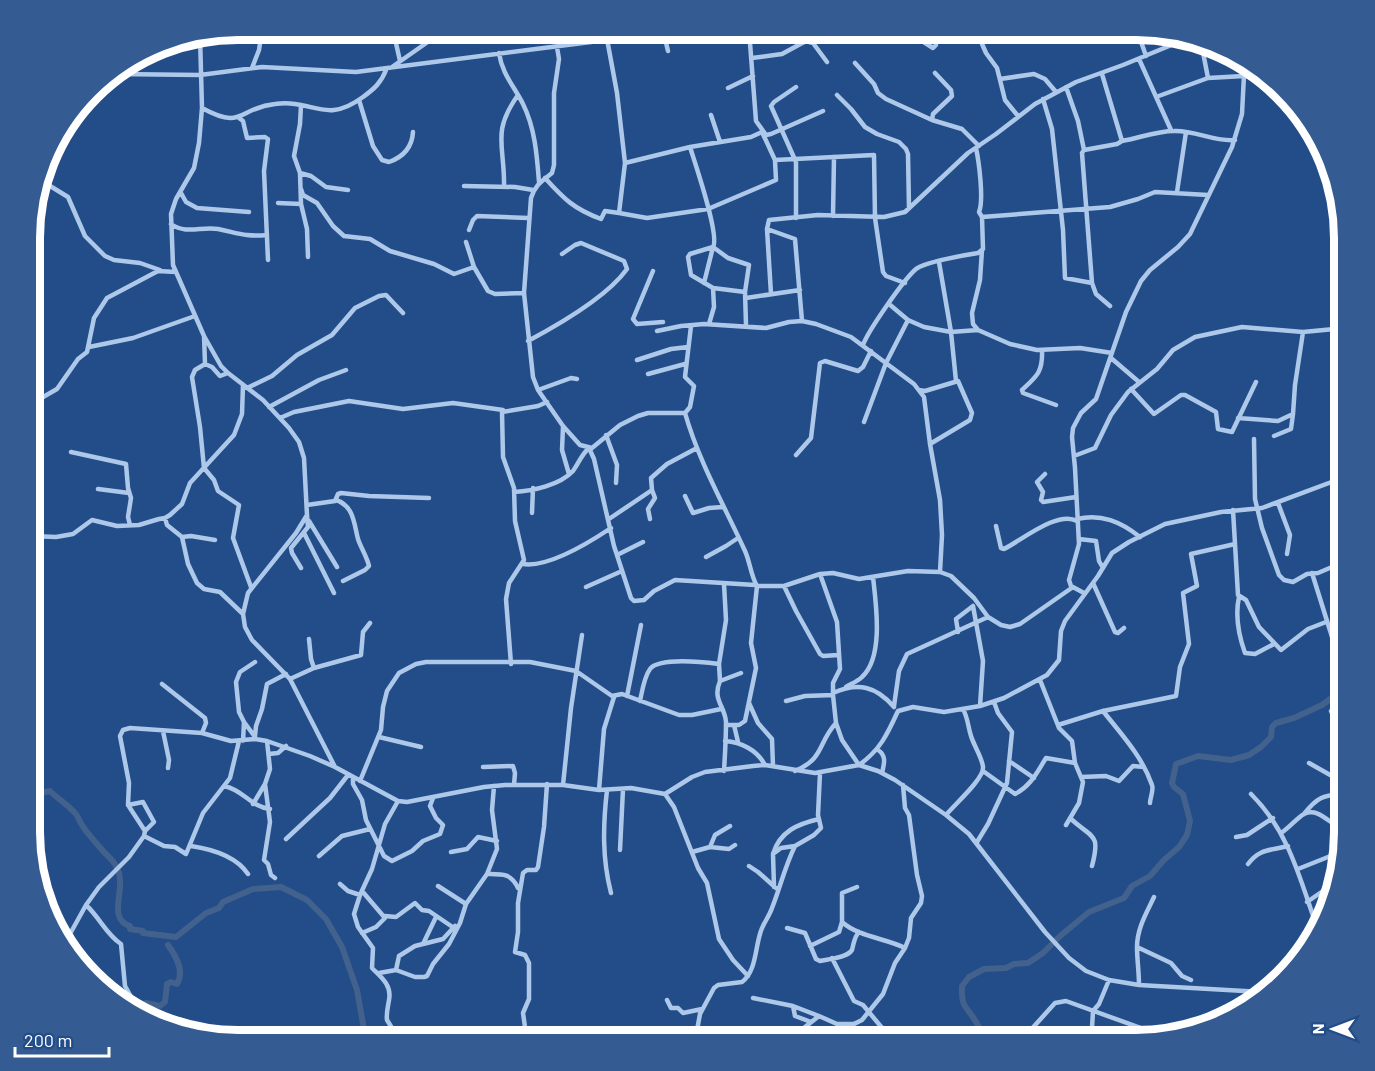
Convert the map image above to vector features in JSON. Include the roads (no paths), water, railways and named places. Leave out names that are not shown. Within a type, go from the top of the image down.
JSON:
[{"type":"street","points":[[252,68],[260,40]]},
{"type":"street","points":[[395,40],[400,60]]},
{"type":"street","points":[[202,108],[219,117],[239,118],[262,105],[282,103],[334,111],[345,109],[380,84],[388,69],[430,40]]},
{"type":"street","points":[[128,74],[200,75],[252,68],[356,72],[598,40]]},
{"type":"street","points":[[607,40],[617,93],[625,163],[619,213]]},
{"type":"street","points":[[665,40],[668,51]]},
{"type":"street","points":[[545,178],[568,204],[601,219],[605,211],[646,218],[708,209],[776,180],[775,160],[756,121],[750,41]]},
{"type":"street","points":[[752,58],[782,54],[806,41],[813,43],[827,62]]},
{"type":"street","points":[[921,41],[933,48],[936,45],[935,41]]},
{"type":"street","points":[[981,41],[997,68],[1002,93],[1018,116]]},
{"type":"street","points":[[1141,41],[1146,56]]},
{"type":"street","points":[[200,44],[202,108],[196,160],[190,178],[173,207],[172,258],[195,316],[217,360],[228,373],[263,400],[295,435],[303,450],[307,515],[337,567]]},
{"type":"street","points":[[771,294],[767,229],[769,220],[818,215],[874,218],[905,212],[977,147],[1043,99],[1066,87],[1174,44]]},
{"type":"street","points":[[557,47],[559,59],[554,105],[554,165],[552,173],[539,182],[533,190],[528,218],[524,293],[528,341],[533,377],[538,390],[563,426],[580,445],[589,448],[594,459],[617,555],[631,598],[636,602],[644,600],[654,591],[675,580],[784,586],[820,574],[833,573],[859,579],[908,571],[940,572],[951,576],[988,617],[1001,625],[1015,627],[1073,587]]},
{"type":"street","points":[[499,53],[504,74],[518,95],[531,123],[539,182]]},
{"type":"street","points":[[1203,53],[1208,78]]},
{"type":"street","points":[[1139,59],[1172,130]]},
{"type":"street","points":[[855,63],[886,99],[932,120],[962,129],[970,135],[977,147],[982,202],[979,212],[982,217],[984,246],[980,280],[972,313],[973,324],[978,330],[1010,344],[1042,350],[1080,348],[1111,356],[1139,382]]},
{"type":"street","points":[[932,120],[933,114],[952,96],[951,90],[935,73]]},
{"type":"street","points":[[1000,79],[1034,74],[1046,79],[1056,92]]},
{"type":"street","points":[[1102,74],[1107,84],[1122,141]]},
{"type":"street","points":[[1156,97],[1208,78],[1246,74],[1250,77]]},
{"type":"street","points":[[728,88],[753,76]]},
{"type":"street","points":[[1084,593],[1070,584],[1069,577],[1079,547],[1073,428],[1081,413],[1096,399],[1126,312],[1140,281],[1188,237],[1209,195],[1235,140],[1243,109],[1244,76]]},
{"type":"street","points":[[795,218],[797,166],[771,106],[796,87]]},
{"type":"street","points":[[1066,87],[1078,120],[1084,150],[1082,153],[1092,283],[1096,294],[1110,306]]},
{"type":"street","points":[[504,187],[501,128],[507,112],[518,95]]},
{"type":"street","points":[[837,95],[870,131],[899,142],[906,148],[909,208]]},
{"type":"street","points":[[1043,99],[1052,129],[1065,278],[1092,283]]},
{"type":"street","points":[[359,100],[371,145],[379,158],[389,162],[406,152],[413,139],[413,132]]},
{"type":"street","points":[[301,105],[299,132],[294,153],[300,173],[301,204],[307,229],[308,257]]},
{"type":"street","points":[[625,163],[690,147],[751,137],[762,132],[769,135],[823,111]]},
{"type":"street","points":[[711,116],[720,142]]},
{"type":"street","points":[[239,118],[243,121],[247,138],[265,137],[268,140],[264,171],[268,260]]},
{"type":"street","points":[[1084,150],[1172,130],[1222,140],[1235,140]]},
{"type":"street","points":[[1177,192],[1186,132]]},
{"type":"street","points":[[690,147],[715,241],[704,284]]},
{"type":"street","points":[[775,160],[874,155],[874,218],[883,272],[886,276],[905,283]]},
{"type":"street","points":[[833,216],[834,157]]},
{"type":"street","points":[[300,173],[311,176],[326,187],[348,190]]},
{"type":"street","points":[[48,185],[68,197],[85,236],[105,256],[114,260],[140,263],[176,272]]},
{"type":"street","points":[[464,186],[533,190]]},
{"type":"street","points":[[300,189],[303,195],[317,203],[333,226],[344,236],[362,237],[375,241],[390,251],[434,264],[454,274],[474,267]]},
{"type":"street","points":[[982,217],[1110,207],[1138,200],[1155,192],[1209,195]]},
{"type":"street","points":[[181,193],[186,202],[197,208],[249,212]]},
{"type":"street","points":[[278,203],[301,204]]},
{"type":"street","points":[[469,230],[477,216],[528,218]]},
{"type":"street","points":[[171,224],[187,230],[215,229],[244,236],[267,235]]},
{"type":"street","points":[[767,229],[795,239],[802,321]]},
{"type":"street","points":[[466,242],[474,267],[488,291],[491,293],[524,293]]},
{"type":"street","points":[[528,341],[554,328],[581,309],[600,295],[627,269],[624,261],[586,244],[575,245],[562,254]]},
{"type":"street","points":[[713,247],[689,255],[691,275],[714,288],[745,292]]},
{"type":"street","points":[[713,247],[728,258],[749,265],[745,292],[746,325]]},
{"type":"street","points":[[863,345],[870,330],[916,269],[982,250]]},
{"type":"street","points":[[930,444],[972,417],[960,383],[956,381],[951,332],[939,262]]},
{"type":"street","points":[[40,399],[57,389],[89,347],[94,318],[107,298],[161,270]]},
{"type":"street","points":[[653,271],[633,319],[638,324],[663,322]]},
{"type":"street","points":[[709,324],[714,307],[714,288]]},
{"type":"street","points":[[746,298],[800,290]]},
{"type":"street","points":[[245,386],[272,376],[297,355],[332,335],[359,305],[386,295],[403,313]]},
{"type":"street","points":[[889,304],[908,320],[924,327],[951,332],[978,330]]},
{"type":"street","points":[[89,347],[133,338],[195,316]]},
{"type":"street","points":[[864,422],[886,363],[908,320]]},
{"type":"street","points":[[657,331],[709,324],[766,328],[802,321],[834,329],[851,337],[919,390],[924,397],[940,500],[942,550],[940,572]]},
{"type":"street","points":[[685,413],[690,407],[694,386],[685,378],[691,326]]},
{"type":"street","points":[[1074,456],[1095,448],[1111,415],[1131,389],[1157,369],[1176,347],[1195,337],[1242,327],[1303,332],[1334,329]]},
{"type":"street","points":[[1274,436],[1291,429],[1303,332]]},
{"type":"street","points":[[204,336],[205,364]]},
{"type":"street","points":[[637,360],[671,349],[688,348]]},
{"type":"street","points":[[1042,350],[1042,364],[1039,373],[1022,390],[1023,393],[1056,405]]},
{"type":"street","points":[[796,455],[811,438],[820,363],[825,360],[858,371],[863,367],[871,351]]},
{"type":"street","points":[[205,364],[212,367],[220,376],[228,373]]},
{"type":"street","points":[[205,364],[195,370],[192,377],[204,468],[218,491],[239,505],[233,538],[252,588]]},
{"type":"street","points":[[648,374],[685,364]]},
{"type":"street","points":[[269,407],[319,380],[346,370]]},
{"type":"street","points":[[538,390],[571,378],[578,379]]},
{"type":"street","points":[[919,390],[925,391],[956,381]]},
{"type":"street","points":[[1131,389],[1154,414],[1183,395],[1216,412],[1219,430],[1233,432],[1256,382]]},
{"type":"street","points":[[40,536],[73,534],[93,520],[117,525],[144,525],[165,518],[182,504],[190,483],[229,442],[237,430],[245,386]]},
{"type":"street","points":[[280,418],[294,412],[349,401],[403,409],[446,403],[503,410],[524,409],[547,402]]},
{"type":"street","points":[[503,410],[502,449],[514,492],[515,521],[524,560],[509,583],[506,599],[512,664]]},
{"type":"street","points":[[514,492],[549,485],[569,474],[582,454],[620,425],[648,413],[685,413]]},
{"type":"street","points":[[685,413],[697,448],[746,553],[756,586],[751,644],[756,668],[749,703],[744,723],[726,725]]},
{"type":"street","points":[[1238,418],[1280,421],[1293,414]]},
{"type":"street","points":[[563,426],[562,450],[569,474]]},
{"type":"street","points":[[606,435],[617,465],[616,483]]},
{"type":"street","points":[[1254,439],[1255,499],[1279,576],[1293,582],[1307,574],[1334,567]]},
{"type":"street","points":[[650,519],[648,509],[654,498],[651,478],[667,464],[697,448]]},
{"type":"street","points":[[71,452],[126,464],[131,501],[128,521],[130,525]]},
{"type":"street","points":[[1045,474],[1037,482],[1043,490],[1043,502],[1076,497]]},
{"type":"street","points":[[896,709],[913,707],[944,712],[980,706],[994,702],[1040,680],[1058,663],[1062,627],[1115,550],[1165,524],[1233,510],[1257,508],[1334,481]]},
{"type":"street","points":[[532,513],[533,488]]},
{"type":"street","points":[[98,489],[129,493]]},
{"type":"street","points":[[609,519],[652,490]]},
{"type":"street","points":[[336,500],[338,494],[341,493],[429,498]]},
{"type":"street","points":[[685,496],[693,513],[723,507]]},
{"type":"street","points":[[307,505],[336,500],[347,506],[352,515],[369,566],[343,581]]},
{"type":"street","points":[[1278,502],[1290,535],[1287,554]]},
{"type":"street","points":[[1233,510],[1239,597],[1238,624],[1244,652],[1255,654],[1274,644]]},
{"type":"street","points":[[307,515],[296,533],[252,588],[245,600],[243,614],[245,627],[252,640],[288,677],[335,767]]},
{"type":"street","points":[[996,526],[1002,549],[1040,530],[1049,522],[1071,518],[1077,520],[1089,517],[1109,519],[1123,525],[1140,537]]},
{"type":"street","points":[[165,518],[167,525],[182,537],[188,564],[200,587],[220,591],[243,614]]},
{"type":"street","points":[[301,568],[291,549],[308,526],[309,521]]},
{"type":"street","points":[[523,564],[531,565],[583,547],[611,528]]},
{"type":"street","points":[[304,532],[334,593]]},
{"type":"street","points":[[182,537],[191,536],[215,540]]},
{"type":"street","points":[[706,557],[738,538]]},
{"type":"street","points":[[1078,539],[1096,541],[1099,561],[1103,568]]},
{"type":"street","points":[[617,555],[643,542]]},
{"type":"street","points":[[1058,725],[1103,711],[1177,695],[1180,667],[1190,644],[1183,593],[1195,589],[1197,585],[1191,554],[1235,544]]},
{"type":"street","points":[[586,587],[622,572]]},
{"type":"street","points":[[1312,573],[1334,646]]},
{"type":"street","points":[[820,574],[837,622],[840,669],[833,683],[836,723],[842,740],[859,765],[882,773],[903,785],[946,815],[977,842],[1015,896],[1045,932],[1060,949],[1086,971],[1109,980],[1139,985],[1255,992]]},
{"type":"street","points":[[786,701],[805,696],[833,694],[863,677],[873,659],[877,619],[873,577]]},
{"type":"street","points":[[1093,583],[1115,632],[1118,633],[1124,628]]},
{"type":"street","points":[[724,584],[726,620],[717,691],[726,725],[724,771]]},
{"type":"street","points":[[784,586],[820,654],[838,655]]},
{"type":"street","points":[[1239,597],[1246,600],[1259,627],[1279,650],[1308,629],[1326,622]]},
{"type":"street","points":[[976,604],[976,623],[983,661],[980,706]]},
{"type":"street","points":[[958,632],[956,619],[976,604]]},
{"type":"street","points":[[244,722],[241,741],[234,770],[203,813],[186,854],[175,847],[164,846],[145,834],[128,805],[129,783],[121,732],[130,728],[202,733],[225,740],[241,741],[255,738],[267,741],[335,767],[398,801],[414,801],[494,786],[547,784],[664,794],[700,774],[765,765],[820,773],[859,765],[878,750],[891,728],[896,709],[899,671],[908,654],[988,617]]},
{"type":"street","points":[[255,738],[255,726],[262,709],[267,684],[361,655],[363,632],[370,623]]},
{"type":"street","points":[[627,696],[641,625]]},
{"type":"street","points":[[563,785],[582,635]]},
{"type":"street","points":[[309,639],[314,668]]},
{"type":"street","points":[[255,662],[240,672],[236,682],[239,712],[255,738]]},
{"type":"street","points":[[360,781],[379,737],[383,723],[384,698],[399,673],[416,664],[426,662],[512,664],[530,662],[576,671],[614,697]]},
{"type":"street","points":[[639,701],[648,672],[657,664],[684,662],[719,664]]},
{"type":"street","points":[[720,681],[741,673]]},
{"type":"street","points":[[1040,680],[1058,725],[1072,741],[1075,763],[1083,788],[1066,825]]},
{"type":"street","points":[[162,684],[205,718],[206,723],[202,733]]},
{"type":"street","points":[[846,687],[877,691],[896,709]]},
{"type":"street","points":[[614,697],[622,694],[679,715],[692,715],[721,709]]},
{"type":"street","points":[[599,790],[604,729],[614,697]]},
{"type":"street","points":[[977,842],[1005,788],[1009,761],[1012,732],[998,713],[994,702]]},
{"type":"street","points":[[749,703],[758,723],[772,739],[772,766]]},
{"type":"street","points":[[946,815],[983,771],[983,764],[969,731],[968,719],[963,709]]},
{"type":"street","points":[[1103,711],[1128,741],[1144,767],[1152,786],[1150,803]]},
{"type":"street","points":[[1331,711],[1334,718]]},
{"type":"street","points":[[795,771],[813,761],[836,723]]},
{"type":"street","points":[[734,725],[738,742]]},
{"type":"street","points":[[163,731],[170,760],[168,768]]},
{"type":"street","points":[[379,737],[421,747]]},
{"type":"street","points":[[253,804],[266,784],[270,769],[267,741]]},
{"type":"street","points":[[725,741],[738,742],[759,756],[765,765]]},
{"type":"street","points":[[269,754],[278,753],[285,746]]},
{"type":"street","points":[[878,750],[884,758],[882,773]]},
{"type":"street","points":[[983,771],[1005,788],[1016,793],[1034,778],[1047,757],[1075,763]]},
{"type":"street","points":[[1009,761],[1034,778]]},
{"type":"street","points":[[1309,763],[1334,776]]},
{"type":"street","points":[[483,767],[513,766],[515,773],[513,785]]},
{"type":"street","points":[[1081,777],[1106,776],[1119,781],[1133,766],[1144,767]]},
{"type":"street","points":[[773,854],[781,848],[795,846],[821,828],[819,819],[820,773]]},
{"type":"street","points":[[286,839],[330,798],[348,775]]},
{"type":"street","points":[[353,778],[353,784],[361,796],[364,815],[370,829],[384,856],[390,860],[395,861],[423,841],[440,834],[442,825],[430,806],[433,798]]},
{"type":"street","points":[[266,784],[270,809],[270,832],[264,848],[264,860],[268,864],[270,875],[275,878]]},
{"type":"street","points":[[525,1030],[523,1013],[529,1001],[529,963],[525,955],[517,954],[515,951],[519,890],[525,871],[536,870],[538,867],[547,784]]},
{"type":"street","points":[[849,1030],[862,1020],[884,994],[895,963],[909,938],[911,918],[921,903],[922,896],[909,815],[905,808],[903,785]]},
{"type":"street","points":[[224,786],[234,789],[253,804],[270,809]]},
{"type":"street","points":[[396,970],[398,957],[415,946],[443,939],[455,929],[460,923],[465,904],[487,874],[497,849],[492,810],[494,786]]},
{"type":"street","points":[[620,850],[622,789]]},
{"type":"street","points":[[607,790],[604,858],[611,893]]},
{"type":"street","points":[[664,794],[674,807],[699,872],[707,883],[719,939],[732,960],[748,976]]},
{"type":"street","points":[[1251,794],[1273,818],[1288,846],[1314,919]]},
{"type":"street","points":[[1281,833],[1319,798],[1334,794]]},
{"type":"street","points":[[393,1030],[387,1020],[389,987],[379,973],[372,968],[373,948],[356,923],[354,914],[372,869],[388,818],[398,801]]},
{"type":"street","points":[[69,935],[86,905],[106,879],[122,864],[154,822],[143,802],[128,805]]},
{"type":"street","points":[[1304,814],[1322,816],[1334,824]]},
{"type":"street","points":[[1070,818],[1094,836],[1097,843],[1092,866]]},
{"type":"street","points":[[1236,837],[1247,835],[1273,818]]},
{"type":"street","points":[[696,1030],[702,1009],[714,988],[718,985],[742,982],[748,976],[760,933],[773,906],[776,888],[773,854],[778,843],[792,827],[819,819]]},
{"type":"street","points":[[710,847],[715,835],[730,826]]},
{"type":"street","points":[[319,855],[342,837],[370,829]]},
{"type":"street","points":[[451,852],[467,849],[478,837],[497,840]]},
{"type":"street","points":[[692,852],[710,847],[729,849],[735,845]]},
{"type":"street","points":[[191,846],[222,854],[244,867],[248,874]]},
{"type":"street","points":[[776,888],[795,846]]},
{"type":"street","points":[[1248,864],[1254,856],[1265,850],[1288,846]]},
{"type":"street","points":[[1298,869],[1333,855]]},
{"type":"street","points":[[748,866],[776,888]]},
{"type":"street","points":[[487,874],[504,874],[513,879],[521,879]]},
{"type":"street","points":[[513,879],[519,890]]},
{"type":"street","points":[[340,884],[348,891],[361,893],[385,916],[396,917],[415,903],[422,910],[429,911],[455,929]]},
{"type":"street","points":[[438,885],[465,904]]},
{"type":"street","points":[[810,946],[839,932],[842,922],[842,893],[856,887]]},
{"type":"street","points":[[1308,902],[1326,889]]},
{"type":"street","points":[[1139,985],[1137,947],[1142,921],[1154,897]]},
{"type":"street","points":[[86,905],[106,933],[121,944],[125,986],[133,1000]]},
{"type":"street","points":[[362,933],[376,927],[385,920],[385,916]]},
{"type":"street","points":[[423,944],[436,917]]},
{"type":"street","points":[[842,922],[859,932],[905,948]]},
{"type":"street","points":[[787,928],[806,933],[818,961],[850,953],[856,934],[859,932]]},
{"type":"street","points":[[379,973],[396,970],[415,977],[427,976],[433,964],[446,950],[455,929]]},
{"type":"street","points":[[1137,947],[1171,963],[1182,976],[1191,980]]},
{"type":"street","points":[[832,958],[851,998],[863,1005],[884,1030]]},
{"type":"street","points":[[1091,1030],[1093,1011],[1099,1004],[1109,980]]},
{"type":"street","points":[[753,998],[793,1006],[837,1024],[854,1024]]},
{"type":"street","points":[[667,1000],[671,1008],[678,1008],[683,1013],[702,1009]]},
{"type":"street","points":[[1030,1030],[1047,1010],[1059,1001],[1066,1001],[1146,1030]]},
{"type":"street","points":[[793,1006],[795,1016],[811,1022]]},
{"type":"street","points":[[803,1030],[819,1016]]},
{"type":"waterway","points":[[980,1030],[962,999],[962,986],[969,977],[984,969],[1006,968],[1014,964],[1028,963],[1043,953],[1089,912],[1124,898],[1132,886],[1150,876],[1179,847],[1187,835],[1190,821],[1183,794],[1172,783],[1176,764],[1198,756],[1231,760],[1249,755],[1271,737],[1272,727],[1276,723],[1294,718],[1322,705],[1334,696]]},
{"type":"waterway","points":[[41,793],[50,791],[69,807],[114,863],[120,880],[119,917],[130,926],[130,929],[176,937],[206,913],[219,908],[223,902],[253,889],[281,887],[307,900],[326,919],[342,947],[357,990],[364,1030]]},
{"type":"waterway","points":[[147,1008],[146,1003],[160,1006],[165,1002],[167,984],[171,982],[177,984],[179,979],[180,969],[168,945]]}]
